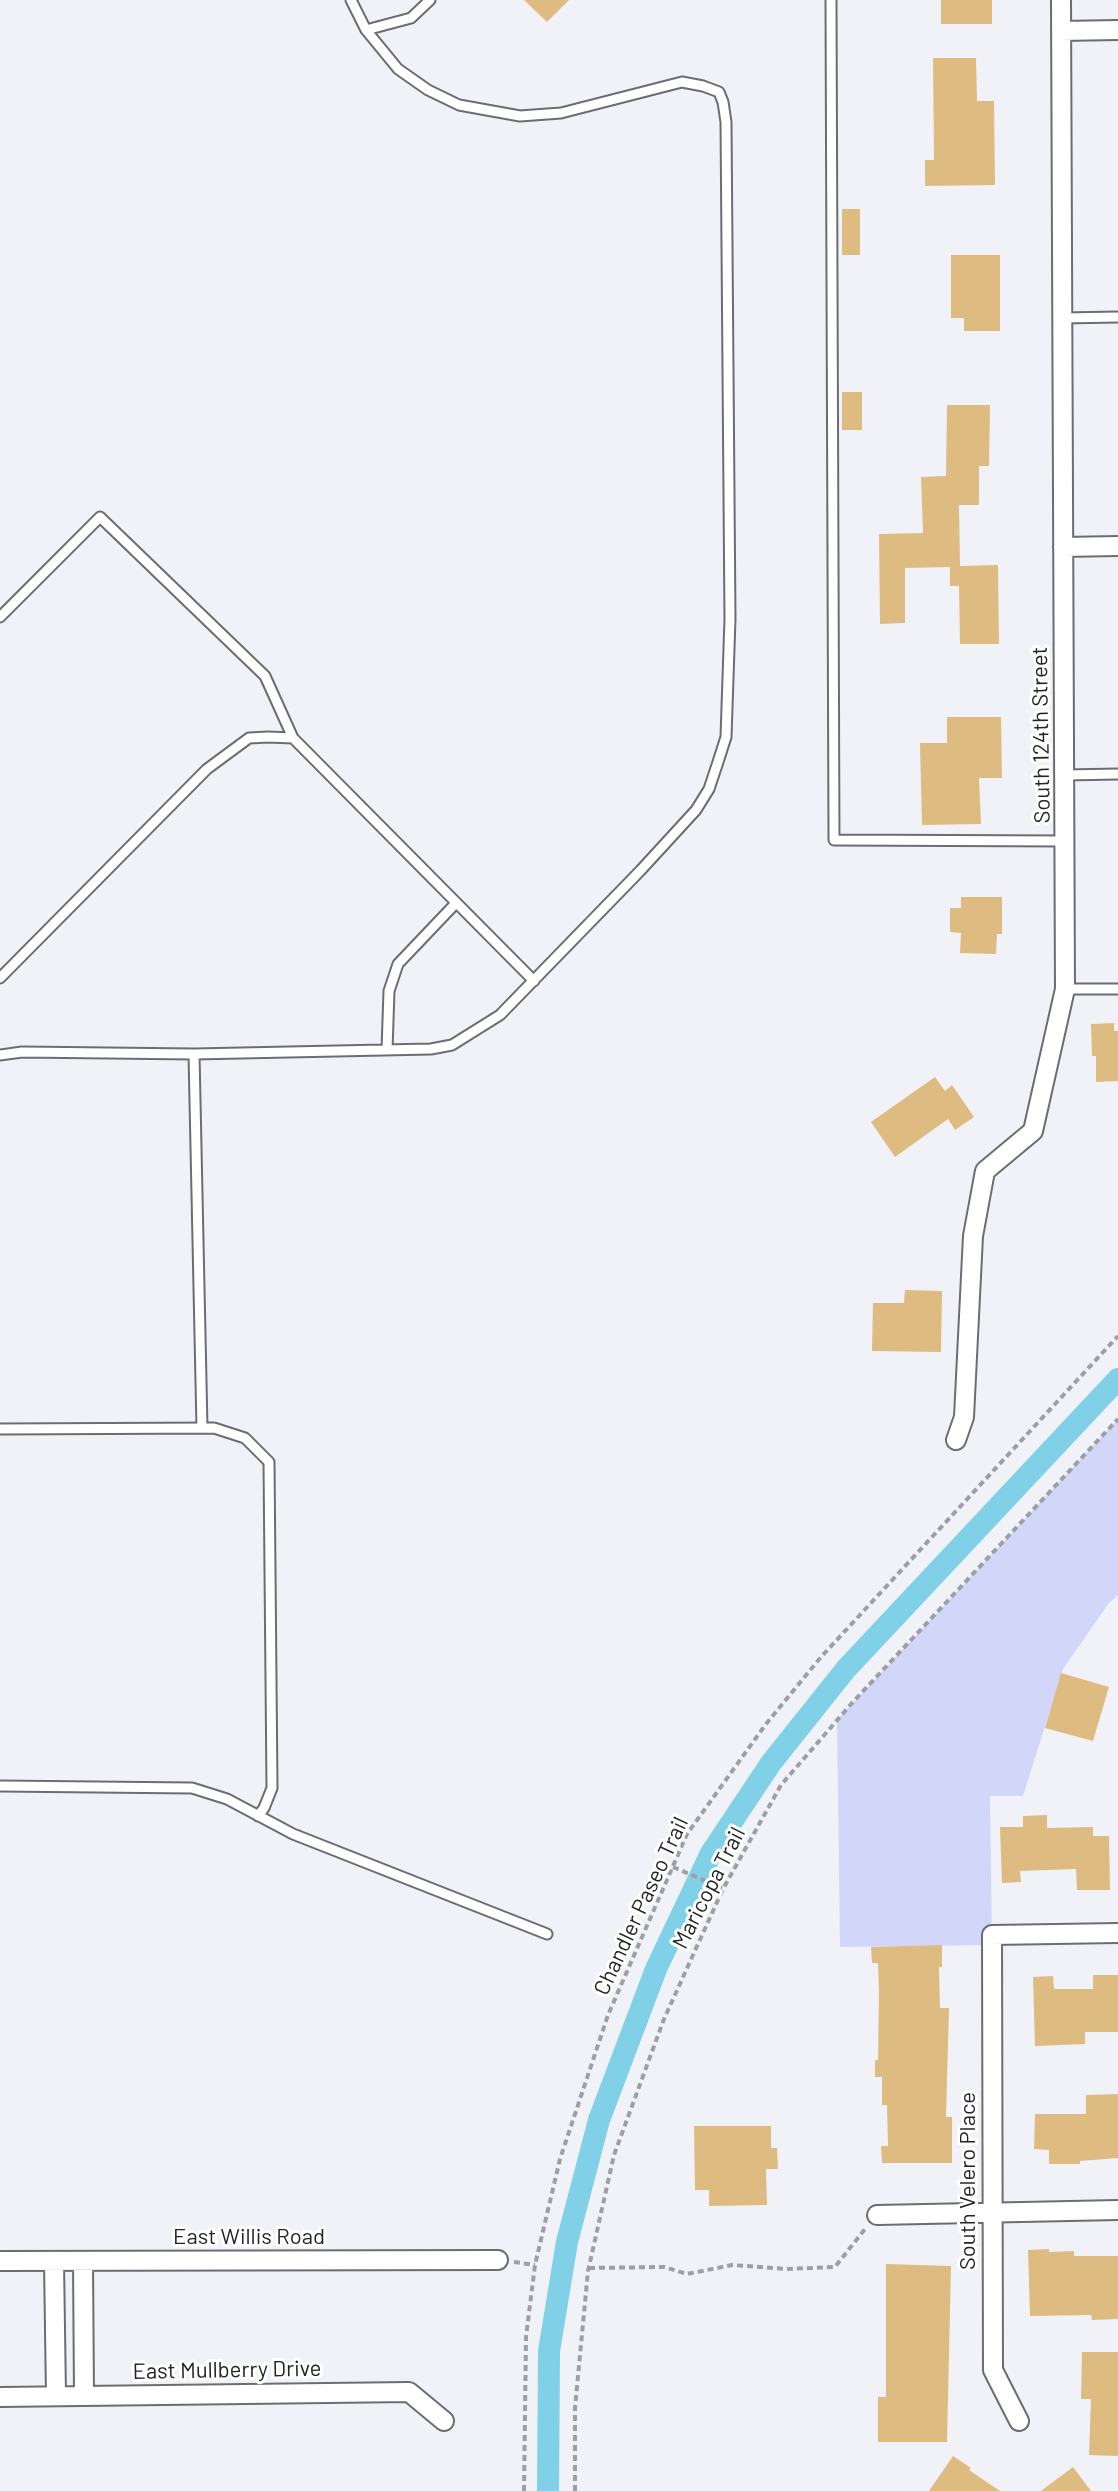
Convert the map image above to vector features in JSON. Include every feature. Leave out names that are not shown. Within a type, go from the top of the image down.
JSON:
[{"type":"street","name":"South 124th Street","points":[[956,1440],[964,1417],[973,1236],[985,1171],[1033,1131],[1065,989],[1061,0]]},
{"type":"street","points":[[1061,31],[1118,30]]},
{"type":"street","points":[[1063,547],[1118,546]]},
{"type":"street","name":"South Velero Place","points":[[1019,2421],[993,2370],[992,1935],[1118,1933]]},
{"type":"street","points":[[877,2215],[1118,2210]]},
{"type":"street","name":"East Willis Road","points":[[0,2261],[498,2260]]},
{"type":"street","points":[[54,2261],[56,2396]]},
{"type":"street","points":[[83,2261],[84,2396]]},
{"type":"street","points":[[55,2339],[83,2338]]},
{"type":"street","name":"East Mullberry Drive","points":[[0,2397],[409,2392],[444,2421]]},
{"type":"lane","points":[[0,1055],[22,1052],[194,1054],[387,1050],[452,1045],[500,1015],[696,810],[709,789],[726,737],[730,619],[726,122],[719,92],[682,82],[561,113],[520,116],[459,105],[428,90],[398,69],[366,30],[351,0]]},
{"type":"lane","points":[[366,30],[411,18],[430,0]]},
{"type":"lane","points":[[831,0],[834,840],[1066,841]]},
{"type":"lane","points":[[1062,318],[1118,317]]},
{"type":"lane","points":[[0,617],[100,517],[265,676],[293,738],[534,981]]},
{"type":"lane","points":[[0,978],[207,769],[249,738],[293,738]]},
{"type":"lane","points":[[1065,775],[1118,774]]},
{"type":"lane","points":[[387,1050],[389,991],[398,964],[456,903]]},
{"type":"lane","points":[[1065,989],[1118,989]]},
{"type":"lane","points":[[194,1054],[202,1428]]},
{"type":"lane","points":[[0,1429],[214,1428],[245,1438],[269,1462],[272,1788],[258,1816]]},
{"type":"lane","points":[[0,1786],[192,1788],[227,1799],[293,1834],[547,1934]]},
{"type":"path","name":"Chandler Paseo Trail","points":[[524,2491],[526,2337],[535,2265],[560,2159],[608,2015],[687,1834],[766,1724],[821,1657],[1118,1336]]},
{"type":"path","name":"Maricopa Trail","points":[[575,2491],[575,2408],[589,2268],[614,2155],[664,2019],[723,1889],[781,1785],[852,1703],[1118,1419]]},
{"type":"path","points":[[673,1867],[723,1889]]},
{"type":"path","points":[[589,2268],[664,2267],[687,2274],[732,2265],[786,2269],[835,2267],[877,2215]]},
{"type":"shaded area","points":[[1118,1419],[1118,1595],[1109,1603],[1063,1669],[1023,1796],[990,1796],[992,1945],[840,1947],[837,1720]]},
{"type":"building","points":[[524,0],[569,0],[547,22]]},
{"type":"building","points":[[941,0],[992,0],[992,24],[941,24]]},
{"type":"building","points":[[933,58],[976,58],[977,101],[994,101],[995,185],[925,186],[925,160],[934,160]]},
{"type":"building","points":[[842,209],[860,209],[860,255],[842,255]]},
{"type":"building","points":[[951,255],[1000,255],[1000,331],[964,331],[964,318],[951,318]]},
{"type":"building","points":[[842,392],[862,392],[862,430],[842,430]]},
{"type":"building","points":[[947,405],[990,405],[989,466],[979,466],[979,505],[959,505],[960,566],[998,565],[999,644],[960,644],[959,586],[950,586],[950,567],[905,568],[905,623],[880,624],[879,534],[923,533],[921,477],[946,476]]},
{"type":"building","points":[[947,717],[1001,717],[1002,778],[979,778],[981,824],[922,825],[920,743],[947,743]]},
{"type":"building","points":[[961,897],[1002,897],[1002,934],[997,934],[996,954],[960,953],[961,933],[950,932],[950,908],[961,908]]},
{"type":"building","points":[[1114,1023],[1114,1031],[1118,1031],[1118,1081],[1096,1082],[1091,1024]]},
{"type":"building","points":[[935,1077],[945,1091],[952,1085],[974,1117],[955,1130],[948,1119],[895,1157],[871,1122]]},
{"type":"building","points":[[905,1290],[942,1291],[941,1352],[872,1351],[873,1303],[904,1303]]},
{"type":"building","points":[[1061,1673],[1109,1687],[1093,1741],[1045,1728]]},
{"type":"building","points":[[1047,1815],[1047,1828],[1093,1827],[1093,1836],[1109,1836],[1110,1890],[1077,1890],[1076,1869],[1020,1871],[1021,1882],[1002,1883],[1000,1827],[1023,1827],[1023,1816]]},
{"type":"building","points":[[942,1945],[940,2008],[949,2008],[946,2117],[952,2117],[952,2163],[882,2163],[881,2146],[888,2146],[887,2105],[882,2105],[882,2077],[875,2077],[879,1992],[878,1963],[872,1963],[871,1947]]},
{"type":"building","points":[[1093,1975],[1118,1975],[1118,2032],[1085,2032],[1085,2044],[1035,2046],[1033,1977],[1053,1976],[1054,1989],[1093,1989]]},
{"type":"building","points":[[1118,2094],[1118,2158],[1080,2161],[1080,2164],[1049,2164],[1049,2150],[1034,2149],[1035,2114],[1086,2114],[1086,2095]]},
{"type":"building","points":[[694,2126],[771,2126],[771,2148],[777,2148],[778,2169],[766,2169],[767,2205],[709,2206],[709,2190],[695,2190]]},
{"type":"building","points":[[1049,2249],[1049,2252],[1074,2251],[1074,2256],[1118,2256],[1118,2319],[1092,2320],[1091,2315],[1030,2316],[1028,2250]]},
{"type":"building","points":[[886,2264],[951,2266],[947,2442],[878,2442],[878,2397],[886,2397]]},
{"type":"building","points":[[1082,2352],[1118,2352],[1118,2456],[1089,2455],[1091,2399],[1081,2399]]},
{"type":"building","points":[[953,2456],[971,2468],[969,2470],[1000,2491],[929,2491]]},
{"type":"building","points":[[1073,2467],[1091,2491],[1041,2491]]},
{"type":"waterway","points":[[548,2491],[549,2351],[567,2242],[599,2120],[656,1969],[711,1853],[771,1763],[846,1669],[1118,1379]]}]
